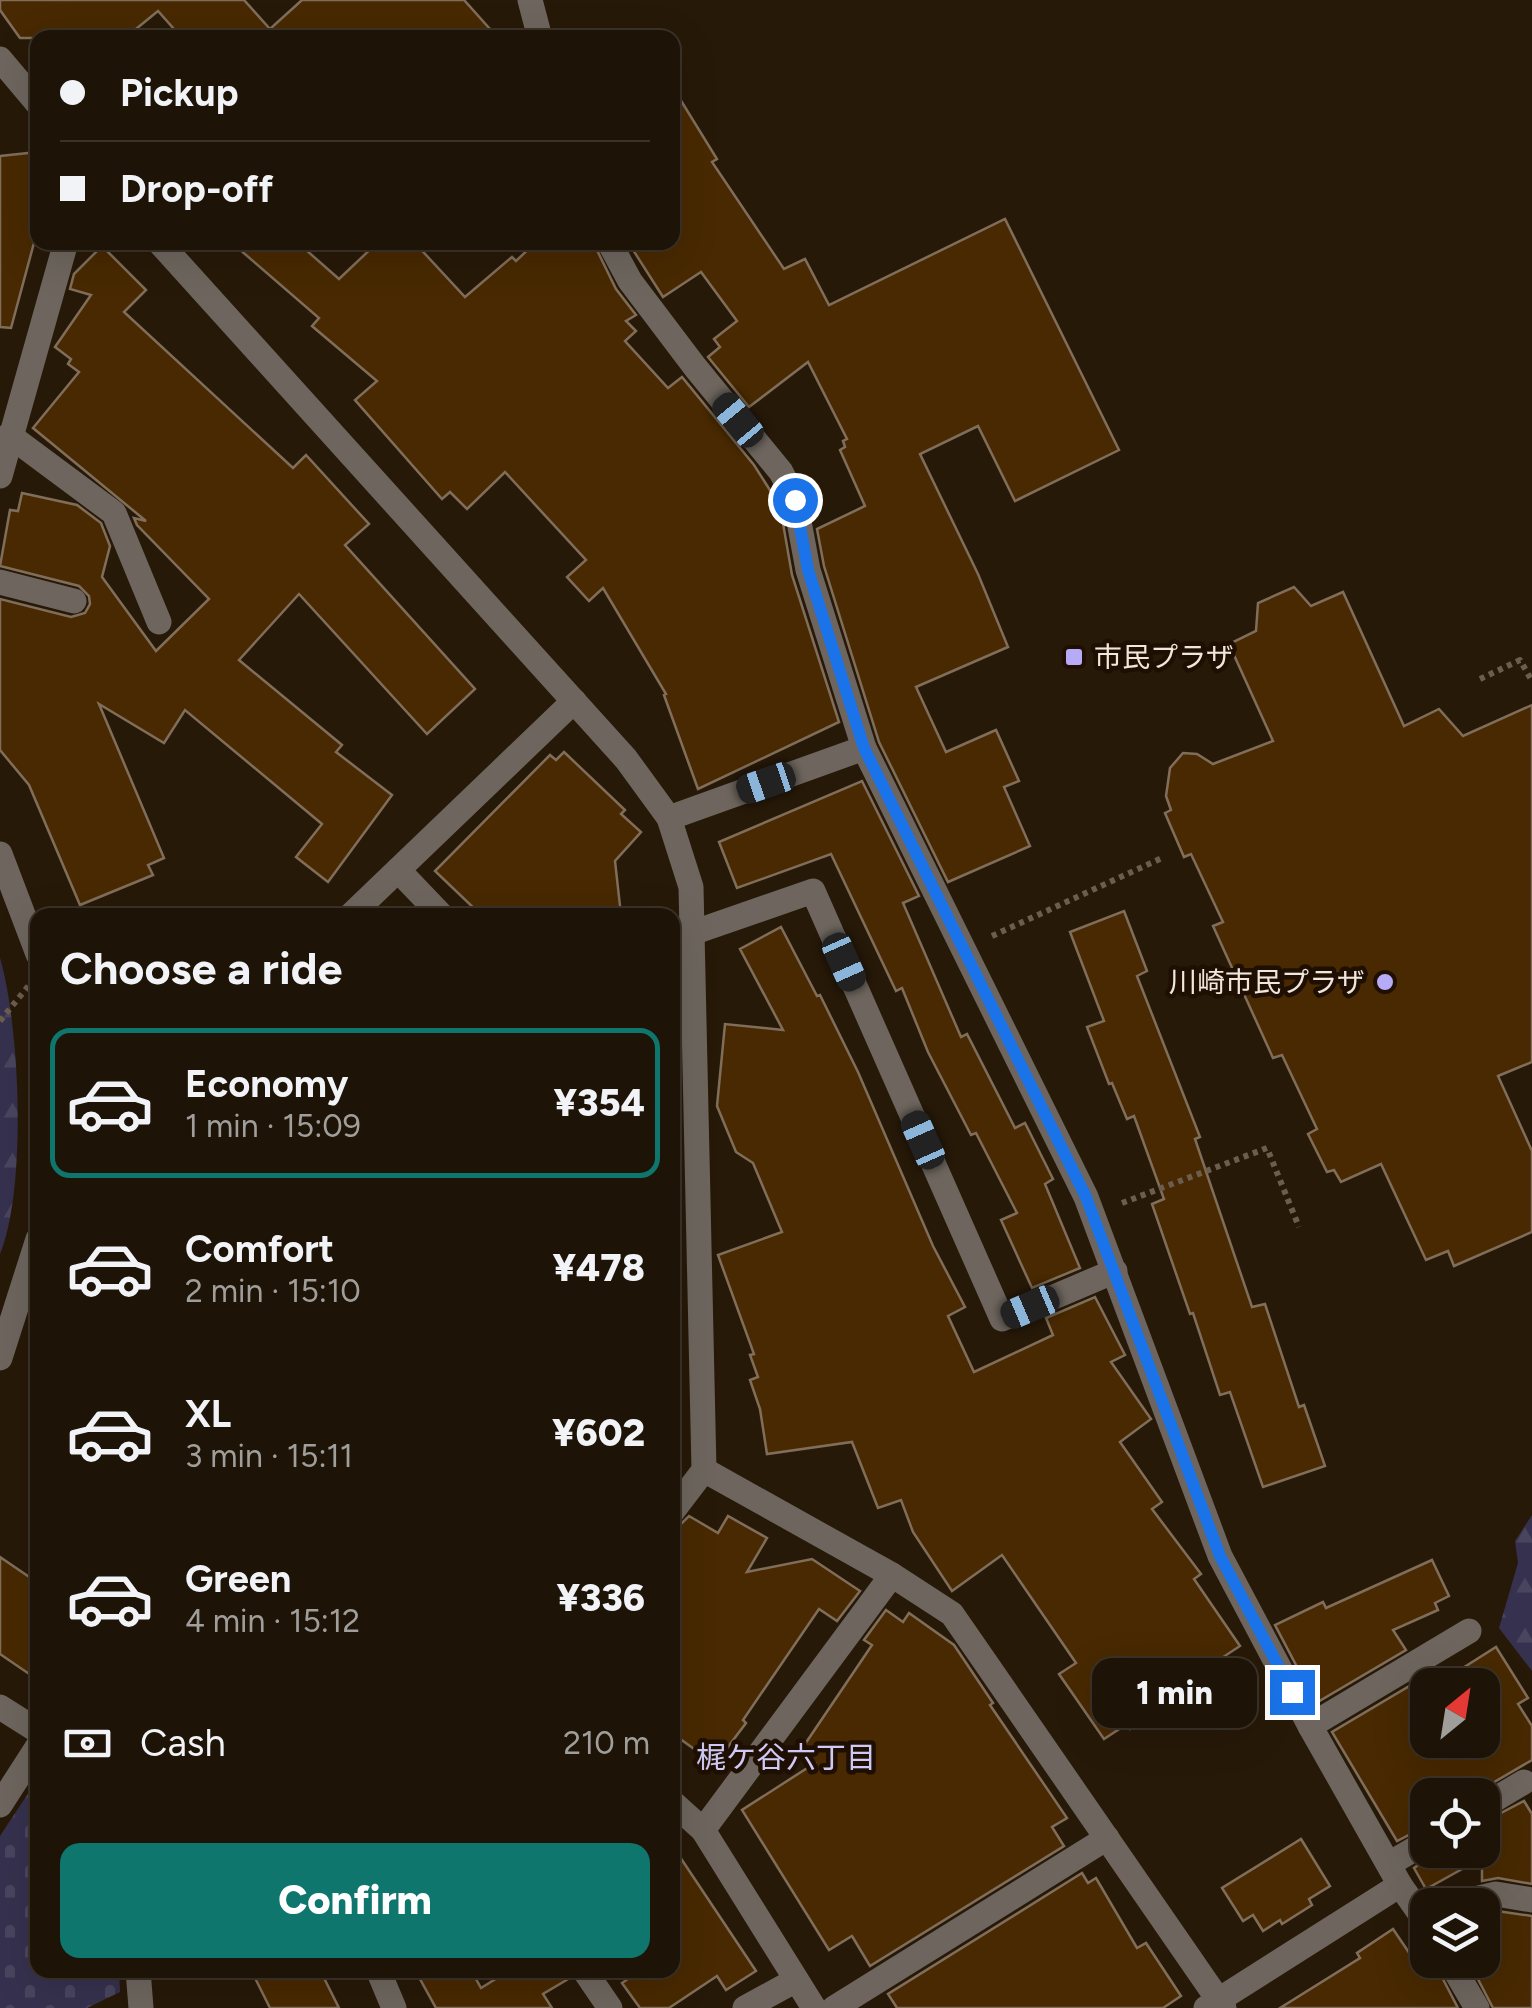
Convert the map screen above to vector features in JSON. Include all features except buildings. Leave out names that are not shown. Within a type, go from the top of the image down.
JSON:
[{"type":"street","points":[[527,3],[537,30]]},
{"type":"street","points":[[0,58],[30,94]]},
{"type":"street","points":[[0,476],[64,250]]},
{"type":"street","points":[[166,250],[626,759],[669,818],[691,887],[704,1470],[680,1502]]},
{"type":"street","points":[[613,250],[630,281],[781,472],[795,500],[808,570],[864,748],[1093,1214],[1220,1556],[1310,1726],[1410,1896]]},
{"type":"street","points":[[9,435],[114,513],[159,622]]},
{"type":"street","points":[[0,582],[74,601]]},
{"type":"street","points":[[358,908],[574,701]]},
{"type":"street","points":[[669,818],[864,748]]},
{"type":"street","points":[[0,854],[30,933]]},
{"type":"street","points":[[398,870],[434,908]]},
{"type":"street","points":[[692,933],[812,891],[1002,1319],[1115,1271]]},
{"type":"street","points":[[0,1358],[30,1264]]},
{"type":"street","points":[[704,1470],[892,1575],[952,1614],[1216,2005],[1395,1875],[1410,1860]]},
{"type":"street","points":[[814,2008],[689,1827],[892,1575]]},
{"type":"street","points":[[1310,1726],[1469,1630]]},
{"type":"street","points":[[0,1706],[30,1727]]},
{"type":"street","points":[[0,1804],[30,1758]]},
{"type":"street","points":[[1500,1797],[1524,1782]]},
{"type":"street","points":[[834,2008],[1106,1838]]},
{"type":"street","points":[[1500,1895],[1532,1900]]},
{"type":"street","points":[[139,1978],[141,2008]]},
{"type":"street","points":[[381,1978],[394,2008]]},
{"type":"street","points":[[589,1978],[610,2008]]},
{"type":"street","points":[[1459,1978],[1477,2008]]},
{"type":"street","points":[[745,2008],[796,1980]]},
{"type":"path","points":[[1480,679],[1520,660],[1532,680]]},
{"type":"path","points":[[964,949],[1162,858]]},
{"type":"path","points":[[0,1022],[30,985]]},
{"type":"path","points":[[1093,1214],[1268,1148],[1299,1228]]},
{"type":"green space","points":[[0,958],[12,1024],[18,1107],[14,1189],[0,1254]]},
{"type":"green space","points":[[1532,1515],[1532,1671],[1499,1628],[1518,1563],[1515,1541]]},
{"type":"green space","points":[[30,1791],[30,1978],[119,1978],[120,1992],[87,2008],[0,2008],[0,1836]]},
{"type":"place","name":"市民プラザ","points":[[1074,657]]},
{"type":"place","name":"川崎市民プラザ","points":[[1385,982]]},
{"type":"district","name":"梶ケ谷六丁目","points":[[786,1757]]},
{"type":"route","points":[[795,500],[808,570],[864,748],[1086,1197],[1220,1556],[1292,1692]]}]
